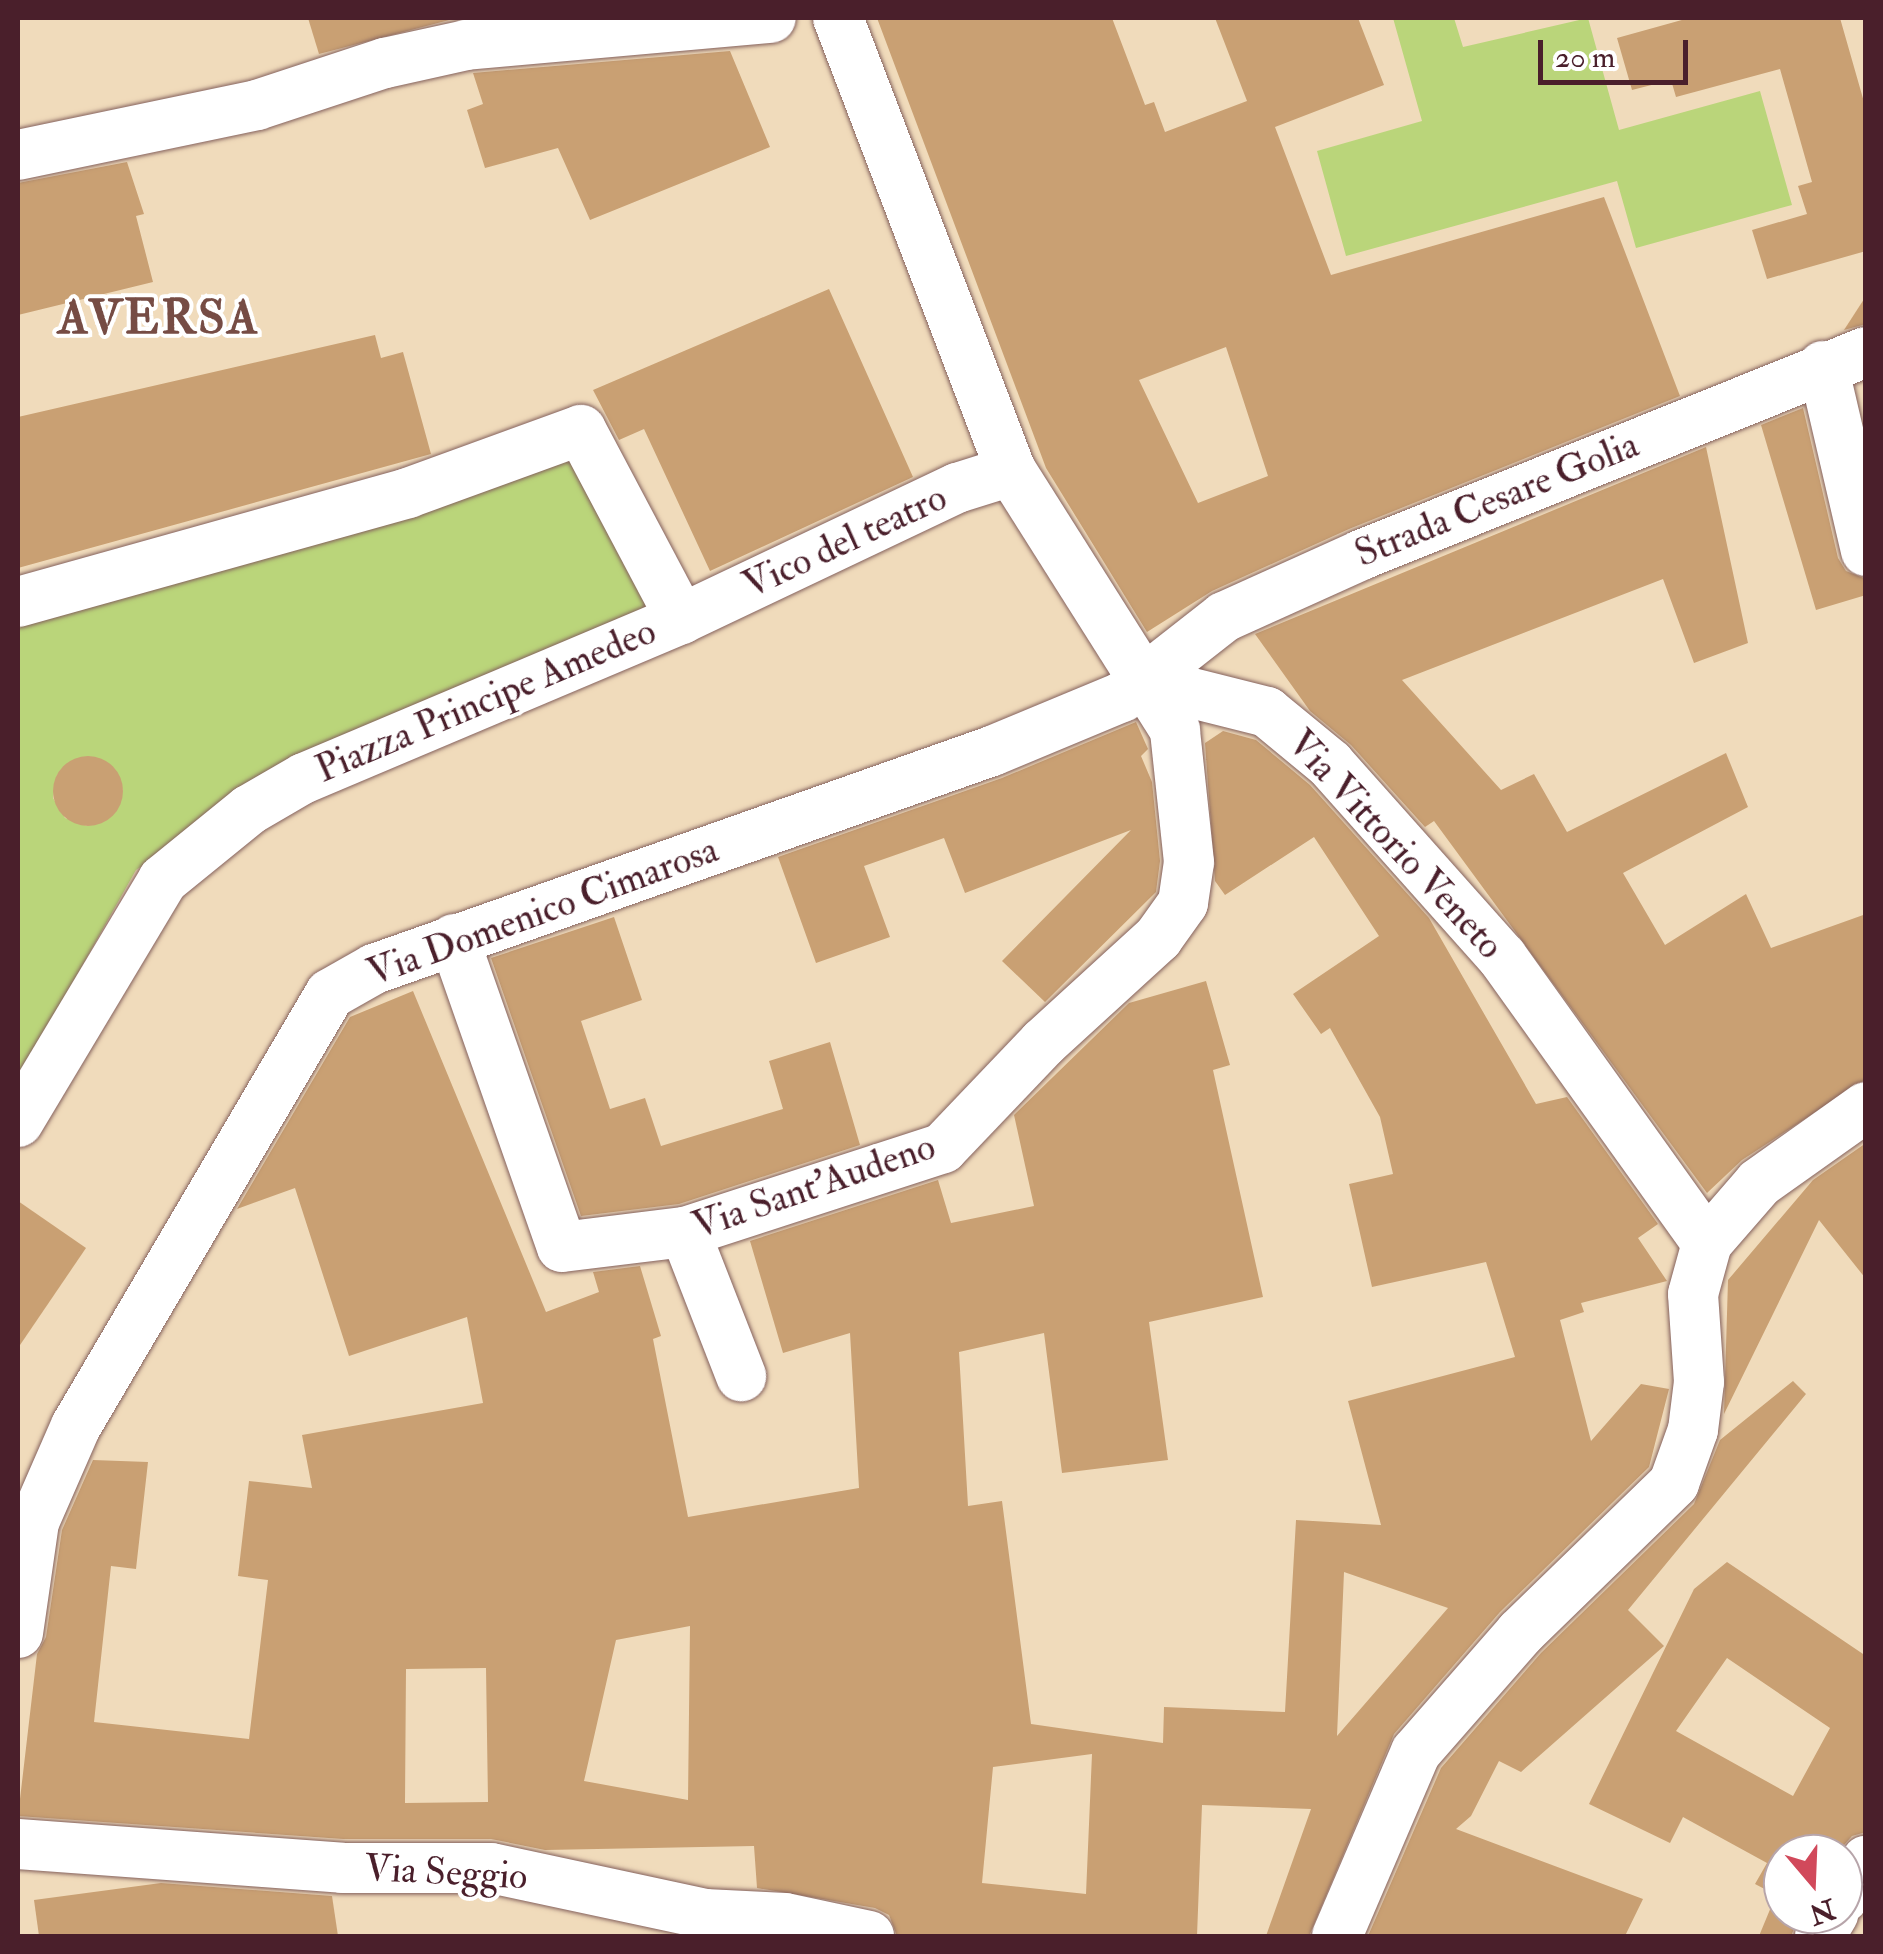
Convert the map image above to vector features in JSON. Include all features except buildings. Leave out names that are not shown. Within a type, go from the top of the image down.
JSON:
[{"type":"street","points":[[18,155],[257,105],[384,63],[466,45],[771,18]]},
{"type":"street","points":[[838,18],[1011,471],[1148,682]]},
{"type":"street","points":[[1844,359],[1866,551]]},
{"type":"street","name":"Strada Cesare Golia","points":[[1148,682],[1224,617],[1844,359]]},
{"type":"street","name":"Piazza Principe Amedeo","points":[[18,602],[408,492],[581,430],[681,619],[304,778],[249,810],[163,880],[18,1122]]},
{"type":"street","name":"Vico del teatro","points":[[681,619],[957,488],[1011,471]]},
{"type":"street","name":"Via Domenico Cimarosa","points":[[18,1634],[34,1522],[76,1426],[330,994],[374,968],[992,751],[1148,682]]},
{"type":"street","name":"Via Sant'Audeno","points":[[454,939],[562,1247],[685,1232],[942,1148],[1042,1043],[1158,938],[1183,903],[1189,862],[1175,730],[1148,682]]},
{"type":"street","name":"Via Vittorio Veneto","points":[[1148,682],[1267,712],[1330,764],[1502,957],[1707,1242]]},
{"type":"street","points":[[1337,1936],[1416,1752],[1520,1632],[1674,1483],[1693,1430],[1699,1382],[1693,1294],[1707,1242],[1760,1183],[1866,1107]]},
{"type":"street","points":[[685,1232],[741,1376]]},
{"type":"street","name":"Via Seggio","points":[[18,1844],[342,1868],[491,1868],[654,1918],[870,1936]]},
{"type":"green space","points":[[1393,18],[1454,18],[1463,47],[1588,18],[1619,130],[1760,91],[1792,205],[1636,248],[1617,181],[1346,256],[1317,151],[1422,121]]},
{"type":"green space","points":[[577,440],[664,605],[254,791],[136,870],[18,1080],[18,610]],"holes":[[[85,757],[106,762],[123,790],[108,819],[87,826],[65,818],[53,798],[57,775]]]},
{"type":"district","name":"AVERSA","points":[[159,319]]}]
